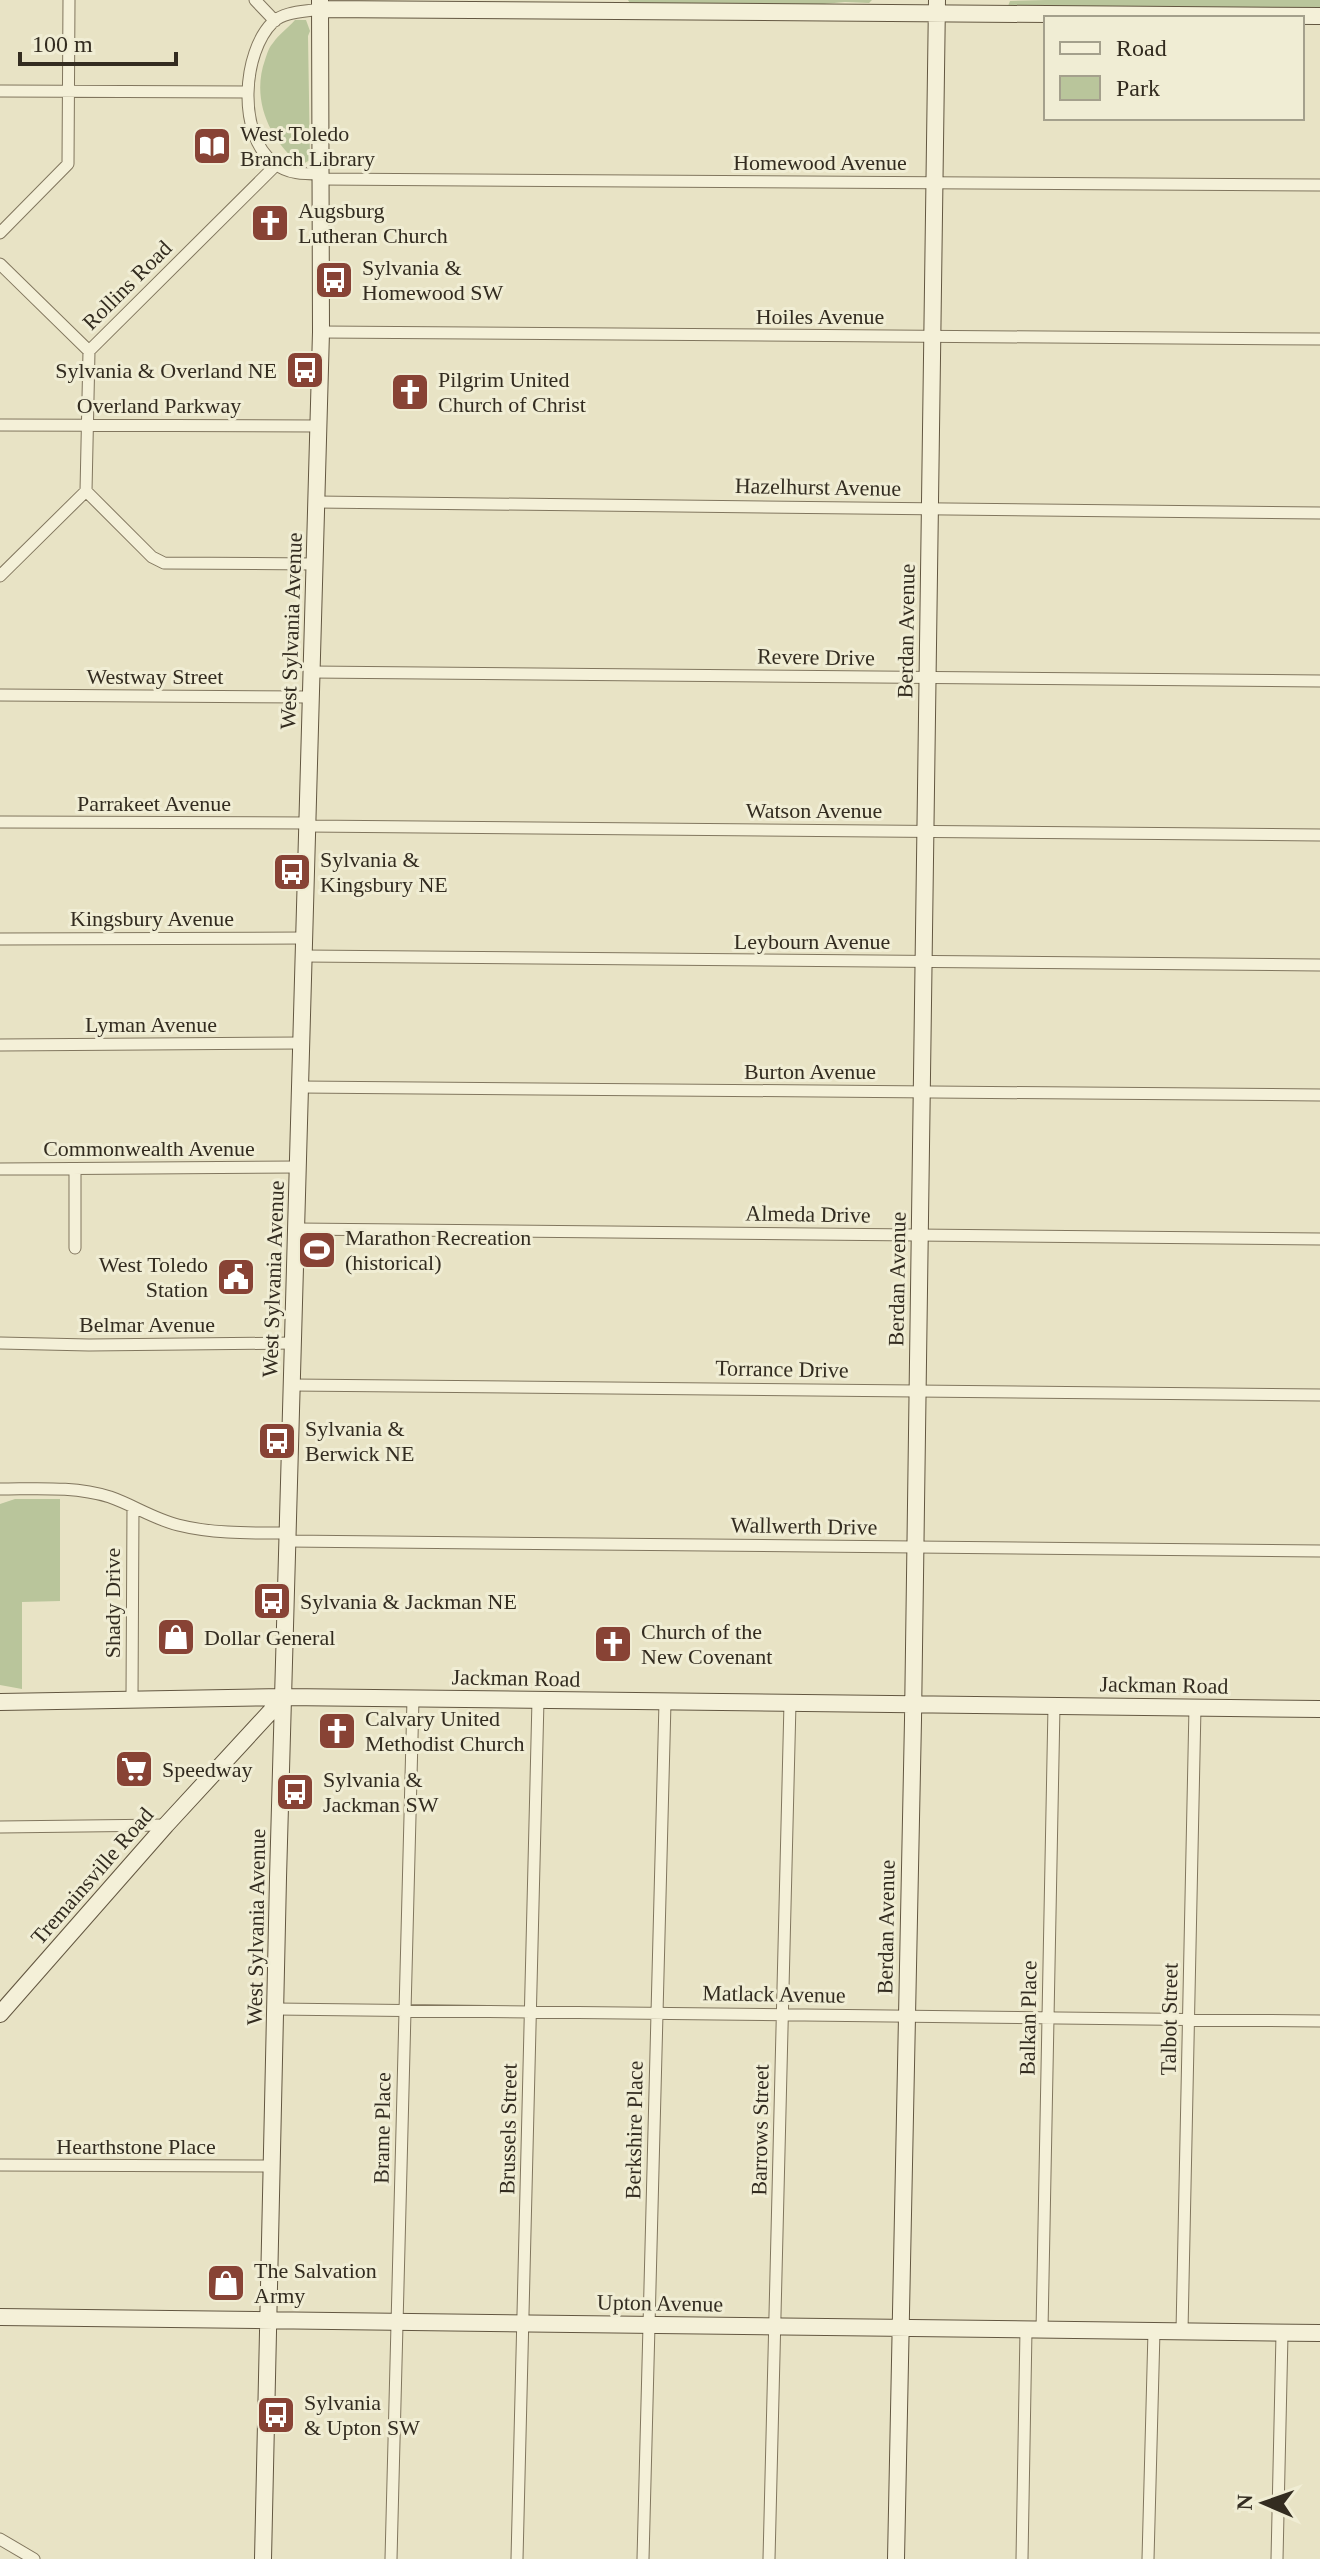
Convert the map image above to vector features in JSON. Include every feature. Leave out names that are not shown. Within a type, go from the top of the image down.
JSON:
[{"type":"street","points":[[0,233],[68,164],[69,0]]},
{"type":"street","points":[[255,0],[275,21]]},
{"type":"street","points":[[276,165],[258,142],[251,118],[248,92],[254,55],[275,21],[337,0]]},
{"type":"street","points":[[320,4],[1000,7],[1320,16]]},
{"type":"street","name":"West Sylvania Avenue","points":[[263,2559],[321,332],[320,4]]},
{"type":"street","name":"Berdan Avenue","points":[[896,2559],[913,1704],[937,7]]},
{"type":"street","points":[[0,91],[248,92]]},
{"type":"street","name":"Homewood Avenue","points":[[276,165],[292,173],[320,176],[1320,185]]},
{"type":"street","name":"Rollins Road","points":[[86,491],[89,351],[276,165]]},
{"type":"street","points":[[0,264],[89,351]]},
{"type":"street","name":"Hoiles Avenue","points":[[321,332],[1320,339]]},
{"type":"street","name":"Overland Parkway","points":[[0,425],[318,426]]},
{"type":"street","points":[[0,576],[86,491],[152,557],[164,563],[315,564]]},
{"type":"street","name":"Hazelhurst Avenue","points":[[316,502],[1320,513]]},
{"type":"street","name":"Revere Drive","points":[[311,672],[1320,681]]},
{"type":"street","name":"Westway Street","points":[[0,695],[311,697]]},
{"type":"street","name":"Parrakeet Avenue","points":[[0,822],[307,824]]},
{"type":"street","name":"Watson Avenue","points":[[307,824],[1320,835]]},
{"type":"street","name":"Kingsbury Avenue","points":[[0,939],[305,938]]},
{"type":"street","name":"Leybourn Avenue","points":[[304,956],[1320,965]]},
{"type":"street","name":"Lyman Avenue","points":[[0,1045],[302,1043]]},
{"type":"street","name":"Burton Avenue","points":[[300,1087],[1320,1095]]},
{"type":"street","name":"Commonwealth Avenue","points":[[0,1169],[298,1167]]},
{"type":"street","points":[[75,1169],[75,1248]]},
{"type":"street","name":"Almeda Drive","points":[[297,1229],[1320,1239]]},
{"type":"street","name":"Belmar Avenue","points":[[0,1343],[294,1343]]},
{"type":"street","name":"Torrance Drive","points":[[292,1385],[1320,1395]]},
{"type":"street","name":"Wallwerth Drive","points":[[0,1489],[72,1489],[111,1498],[194,1529],[288,1537],[1320,1551]]},
{"type":"street","name":"Shady Drive","points":[[132,1699],[133,1507]]},
{"type":"street","name":"Jackman Road","points":[[0,1702],[284,1697],[1320,1709]]},
{"type":"street","name":"Tremainsville Road","points":[[4,2006],[284,1697]]},
{"type":"street","name":"Brame Place","points":[[391,2559],[413,1699]]},
{"type":"street","name":"Brussels Street","points":[[517,2559],[538,1700]]},
{"type":"street","name":"Berkshire Place","points":[[643,2559],[665,1702]]},
{"type":"street","name":"Barrows Street","points":[[769,2559],[790,1703]]},
{"type":"street","name":"Balkan Place","points":[[1022,2559],[1048,2018],[1054,1706]]},
{"type":"street","name":"Talbot Street","points":[[1182,2331],[1195,1707]]},
{"type":"street","points":[[0,1827],[166,1825]]},
{"type":"street","name":"Matlack Avenue","points":[[276,2009],[1320,2021]]},
{"type":"street","name":"Hearthstone Place","points":[[0,2165],[272,2166]]},
{"type":"street","name":"Upton Avenue","points":[[0,2317],[1320,2333]]},
{"type":"street","points":[[1148,2559],[1154,2331]]},
{"type":"street","points":[[1277,2559],[1282,2334]]},
{"type":"street","points":[[0,2539],[34,2559]]},
{"type":"green space","points":[[628,0],[872,0],[869,3],[791,7],[631,5]]},
{"type":"green space","points":[[1320,0],[1320,9],[1008,6],[1010,1]]},
{"type":"green space","points":[[295,20],[306,20],[310,31],[310,160],[301,165],[272,131],[260,89],[269,49]]},
{"type":"green space","points":[[15,1499],[60,1499],[60,1601],[22,1602],[22,1689],[0,1685],[0,1504]]},
{"type":"place","name":"West Toledo Branch Library","points":[[212,146]]},
{"type":"place","name":"Augsburg Lutheran Church","points":[[270,223]]},
{"type":"place","name":"Sylvania & Homewood SW","points":[[334,280]]},
{"type":"place","name":"Sylvania & Overland NE","points":[[305,370]]},
{"type":"place","name":"Pilgrim United Church of Christ","points":[[410,392]]},
{"type":"place","name":"Sylvania & Kingsbury NE","points":[[292,872]]},
{"type":"place","name":"Marathon Recreation (historical)","points":[[317,1250]]},
{"type":"place","name":"West Toledo Station","points":[[236,1277]]},
{"type":"place","name":"Sylvania & Berwick NE","points":[[277,1441]]},
{"type":"place","name":"Sylvania & Jackman NE","points":[[272,1601]]},
{"type":"place","name":"Dollar General","points":[[176,1637]]},
{"type":"place","name":"Church of the New Covenant","points":[[613,1644]]},
{"type":"place","name":"Calvary United Methodist Church","points":[[337,1731]]},
{"type":"place","name":"Speedway","points":[[134,1769]]},
{"type":"place","name":"Sylvania & Jackman SW","points":[[295,1792]]},
{"type":"place","name":"The Salvation Army","points":[[226,2283]]},
{"type":"place","name":"Sylvania & Upton SW","points":[[276,2415]]}]
